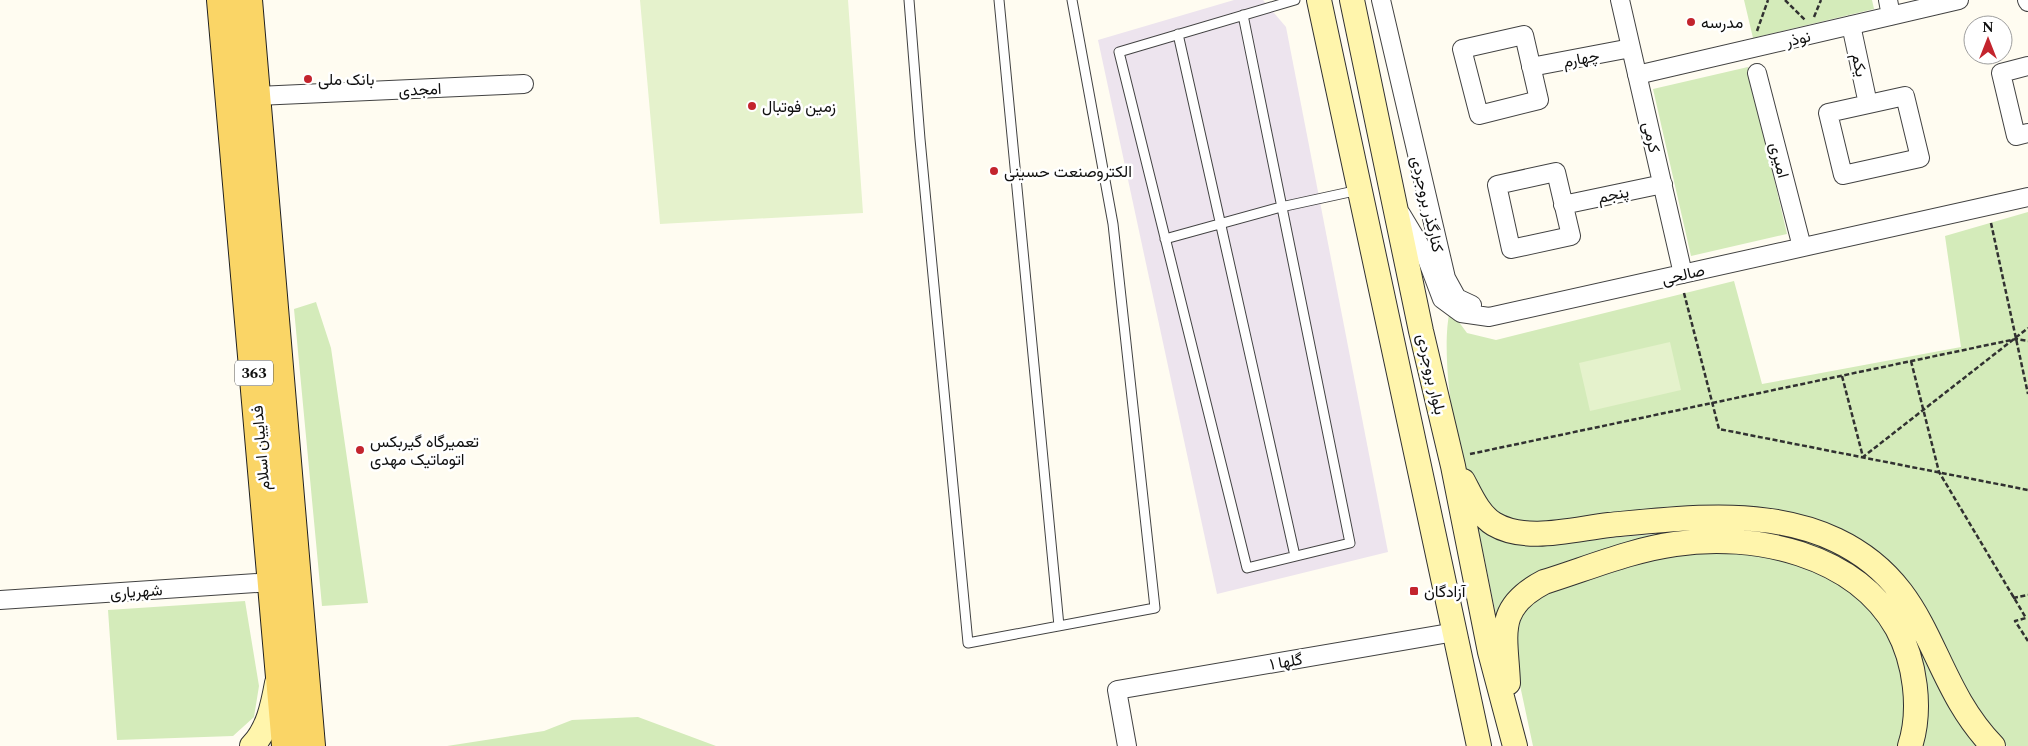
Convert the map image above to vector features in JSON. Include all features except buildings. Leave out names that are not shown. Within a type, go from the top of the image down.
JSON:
[{"type":"main road","name":"فداییان اسلام","points":[[221,0],[286,746]]},
{"type":"main road","name":"فداییان اسلام","points":[[248,0],[311,746]]},
{"type":"main road","name":"بلوار بروجردی","points":[[1319,0],[1479,746]]},
{"type":"main road","name":"بلوار بروجردی","points":[[1352,0],[1422,331],[1457,461],[1490,652],[1515,746]]},
{"type":"main road","points":[[1457,461],[1482,513],[1493,523],[1523,533],[1670,519],[1736,518],[1801,526],[1836,540],[1864,555],[1888,576],[1908,598],[1964,708],[1993,746]]},
{"type":"main road","points":[[1510,722],[1505,630],[1508,615],[1515,602],[1527,591],[1544,582],[1657,548],[1693,542],[1738,542],[1785,549],[1816,560],[1843,574],[1868,592],[1888,613],[1910,656],[1915,686],[1915,714],[1910,746]]},
{"type":"main road","points":[[252,746],[259,739],[271,710],[280,672]]},
{"type":"street","name":"کنارگذر بروجردی","points":[[1381,0],[1446,278],[1457,298],[1473,305],[1492,306],[1530,297],[1564,300]]},
{"type":"street","name":"کرمی","points":[[1620,0],[1683,274]]},
{"type":"street","name":"نوذر","points":[[1637,75],[1851,25],[1890,8],[1959,0]]},
{"type":"street","name":"یکم","points":[[1851,25],[1868,104]]},
{"type":"street","points":[[1524,35],[1531,67],[1539,100],[1479,115],[1462,48],[1524,35]]},
{"type":"street","name":"چهارم","points":[[1531,67],[1631,48]]},
{"type":"street","points":[[2028,66],[2001,72],[2016,136],[2028,133]]},
{"type":"street","name":"امیری","points":[[1757,73],[1802,247]]},
{"type":"street","name":"امجدی","points":[[257,96],[524,84]]},
{"type":"street","points":[[1905,96],[1920,158],[1843,175],[1828,113],[1868,104],[1905,96]]},
{"type":"street","points":[[1556,172],[1564,205],[1571,236],[1511,249],[1497,185],[1556,172]]},
{"type":"street","name":"پنجم","points":[[1564,205],[1662,184]]},
{"type":"street","name":"صالحی","points":[[1397,208],[1425,254],[1442,299],[1461,314],[1489,317],[2028,197]]},
{"type":"street","name":"شهریاری","points":[[0,600],[272,582]]},
{"type":"street","name":"گلها ۱","points":[[1127,746],[1118,690],[1455,632]]},
{"type":"lane","points":[[909,0],[920,139],[968,643],[1155,608],[1113,224],[1072,0]]},
{"type":"lane","points":[[998,0],[1059,626]]},
{"type":"lane","points":[[1243,15],[1350,544],[1248,568],[1119,52],[1178,34],[1243,15],[1295,0]]},
{"type":"lane","points":[[1178,34],[1222,223],[1295,556]]},
{"type":"lane","points":[[1165,239],[1281,207],[1360,190]]},
{"type":"path","points":[[1751,48],[1768,0]]},
{"type":"path","points":[[1785,0],[1810,25],[1821,0]]},
{"type":"path","points":[[1991,223],[2028,394]]},
{"type":"path","points":[[1684,293],[1719,429],[2028,490]]},
{"type":"path","points":[[1863,457],[2028,328]]},
{"type":"path","points":[[1457,461],[1712,402],[2016,339],[2028,342]]},
{"type":"path","points":[[1911,361],[1939,472],[2026,618],[2015,622],[2028,641]]},
{"type":"path","points":[[1842,375],[1863,457]]},
{"type":"path","points":[[2013,598],[2028,595]]},
{"type":"shaded area","points":[[1234,0],[1263,0],[1286,27],[1388,552],[1217,594],[1098,40]]},
{"type":"green space","name":"زمین فوتبال","points":[[640,0],[848,0],[863,213],[660,224]]},
{"type":"green space","points":[[1744,0],[1872,0],[1874,9],[1753,38]]},
{"type":"green space","points":[[1748,67],[1787,234],[1691,256],[1653,89]]},
{"type":"green space","points":[[2028,212],[2028,746],[2007,746],[1972,707],[1938,635],[1816,523],[1533,526],[1506,520],[1493,514],[1477,498],[1465,470],[1459,449],[1450,399],[1447,328],[1450,310],[1467,333],[1496,340],[1734,281],[1762,384],[1961,347],[1945,236]]},
{"type":"green space","points":[[316,302],[331,348],[368,603],[322,606],[294,309]]},
{"type":"green space","points":[[1670,342],[1681,390],[1590,411],[1579,363]]},
{"type":"green space","points":[[1742,525],[1835,548],[1887,587],[1979,746],[1919,746],[1905,626],[1778,540],[1586,558],[1499,630],[1478,527],[1499,535],[1530,539],[1566,540],[1646,535]]},
{"type":"green space","points":[[1680,552],[1772,554],[1836,581],[1867,606],[1895,640],[1907,690],[1902,746],[1533,746],[1512,648],[1515,620],[1535,595]]},
{"type":"green space","points":[[245,601],[259,686],[254,717],[233,736],[117,740],[108,610]]},
{"type":"green space","points":[[638,717],[716,746],[447,746],[544,731],[572,720]]},
{"type":"place","name":"مدرسه","points":[[1691,22]]},
{"type":"place","name":"بانک ملی","points":[[308,79]]},
{"type":"place","name":"زمین فوتبال","points":[[752,106]]},
{"type":"place","name":"الکتروصنعت حسینی","points":[[994,171]]},
{"type":"place","name":"تعمیرگاه گیربکس اتوماتیک مهدی","points":[[360,450]]},
{"type":"place","name":"آزادگان","points":[[1414,591]]}]
